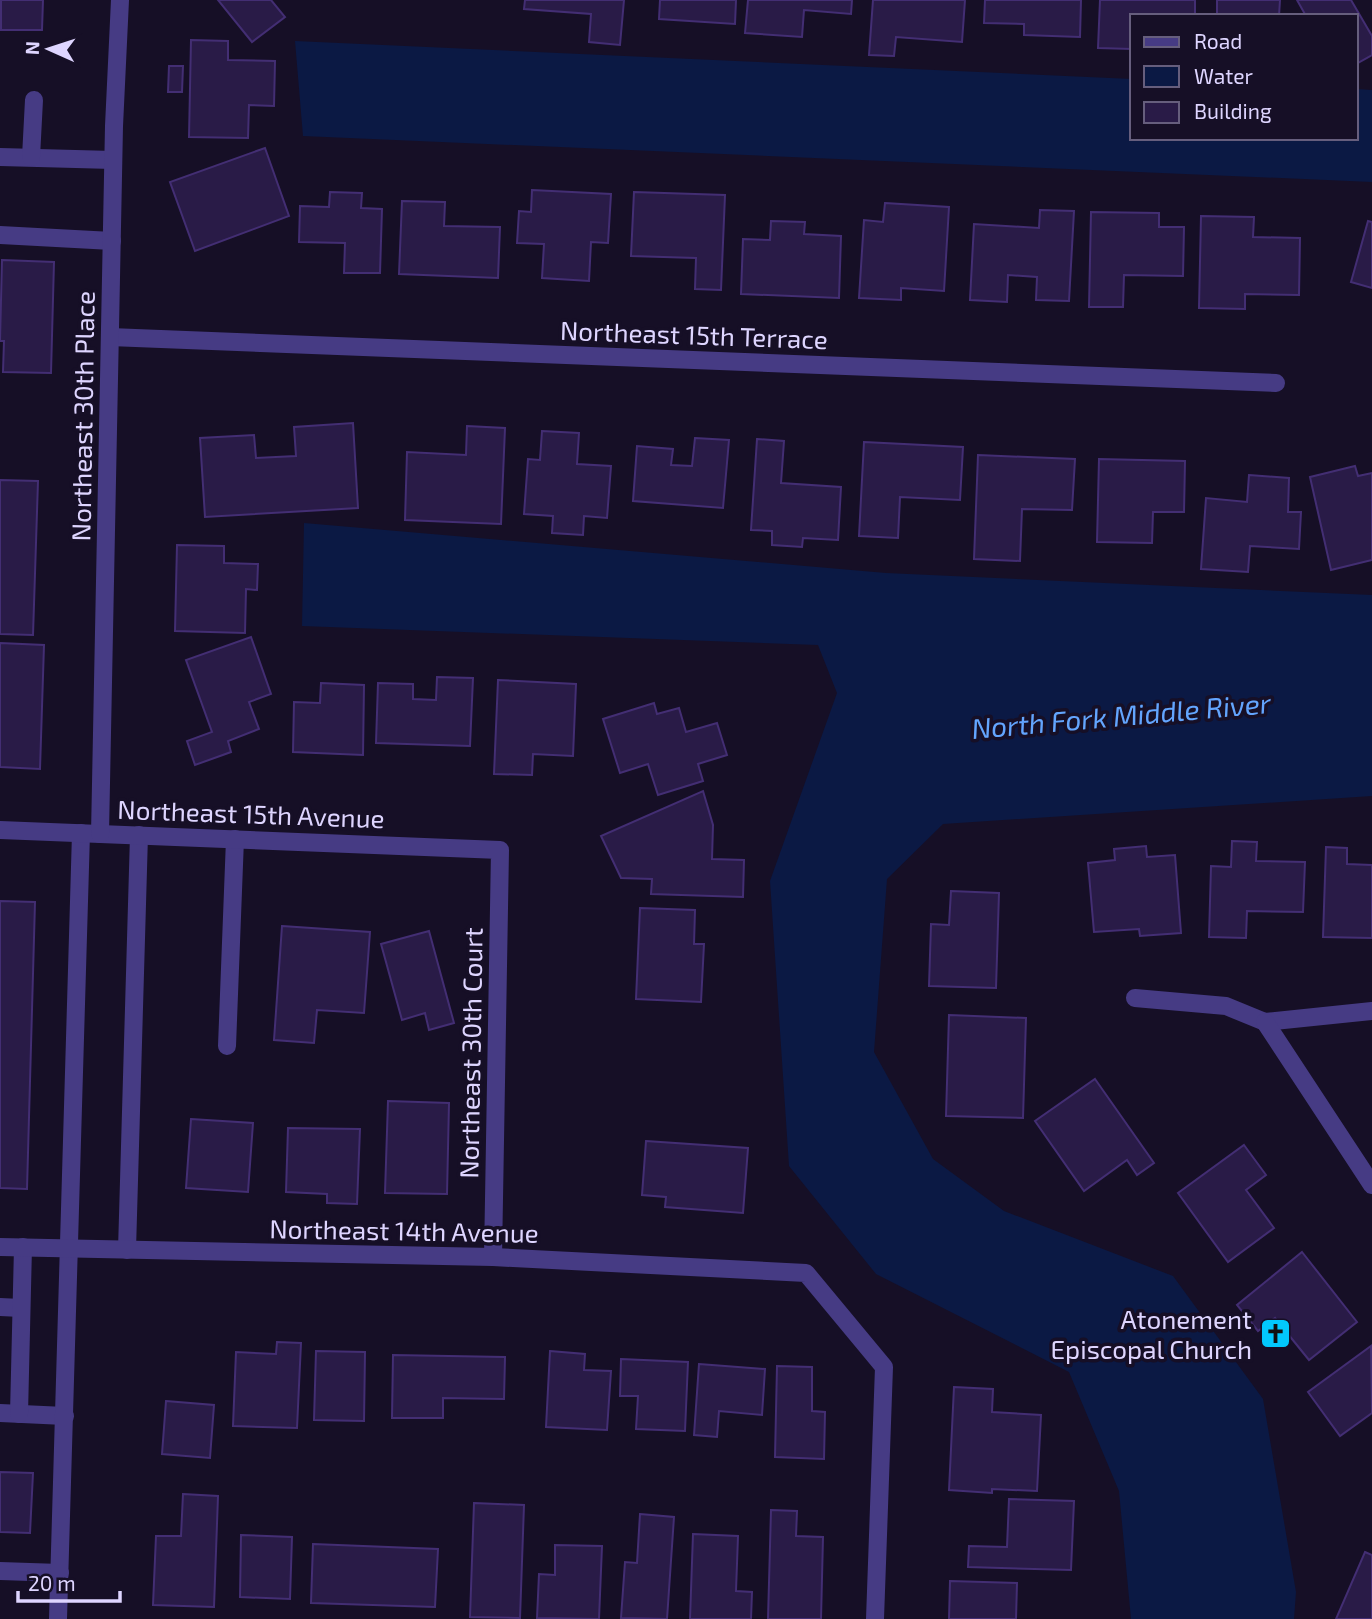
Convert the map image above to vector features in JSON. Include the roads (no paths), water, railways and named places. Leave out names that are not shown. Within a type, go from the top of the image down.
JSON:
[{"type":"street","name":"Northeast 30th Place","points":[[100,834],[113,160],[120,0]]},
{"type":"street","points":[[31,157],[34,100]]},
{"type":"street","points":[[0,157],[113,160]]},
{"type":"street","points":[[0,236],[112,241]]},
{"type":"street","name":"Northeast 15th Terrace","points":[[110,337],[1276,383]]},
{"type":"street","name":"Northeast 15th Avenue","points":[[0,830],[500,849]]},
{"type":"street","points":[[58,1619],[81,833]]},
{"type":"street","points":[[127,1250],[139,835]]},
{"type":"street","points":[[228,1046],[235,839]]},
{"type":"street","name":"Northeast 30th Court","points":[[493,1256],[500,849]]},
{"type":"street","points":[[1135,998],[1226,1006],[1265,1022],[1372,1011]]},
{"type":"street","points":[[1265,1022],[1372,1185]]},
{"type":"street","name":"Northeast 14th Avenue","points":[[0,1247],[493,1256],[806,1273],[884,1367],[875,1619]]},
{"type":"street","points":[[19,1414],[23,1247]]},
{"type":"street","points":[[0,1307],[21,1308]]},
{"type":"street","points":[[0,1413],[65,1416]]},
{"type":"street","points":[[0,1571],[60,1573]]},
{"type":"water","points":[[295,41],[1130,79],[1130,140],[1358,140],[1358,89],[1372,90],[1372,182],[303,136]]},
{"type":"water","name":"North Fork Middle River","points":[[304,523],[886,573],[1372,595],[1372,796],[943,824],[887,879],[874,1052],[933,1159],[1004,1211],[1173,1276],[1263,1399],[1296,1592],[1294,1619],[1131,1619],[1119,1491],[1069,1372],[876,1274],[789,1166],[770,881],[837,693],[818,645],[302,626]]},
{"type":"place","name":"Atonement Episcopal Church","points":[[1275,1333]]}]
